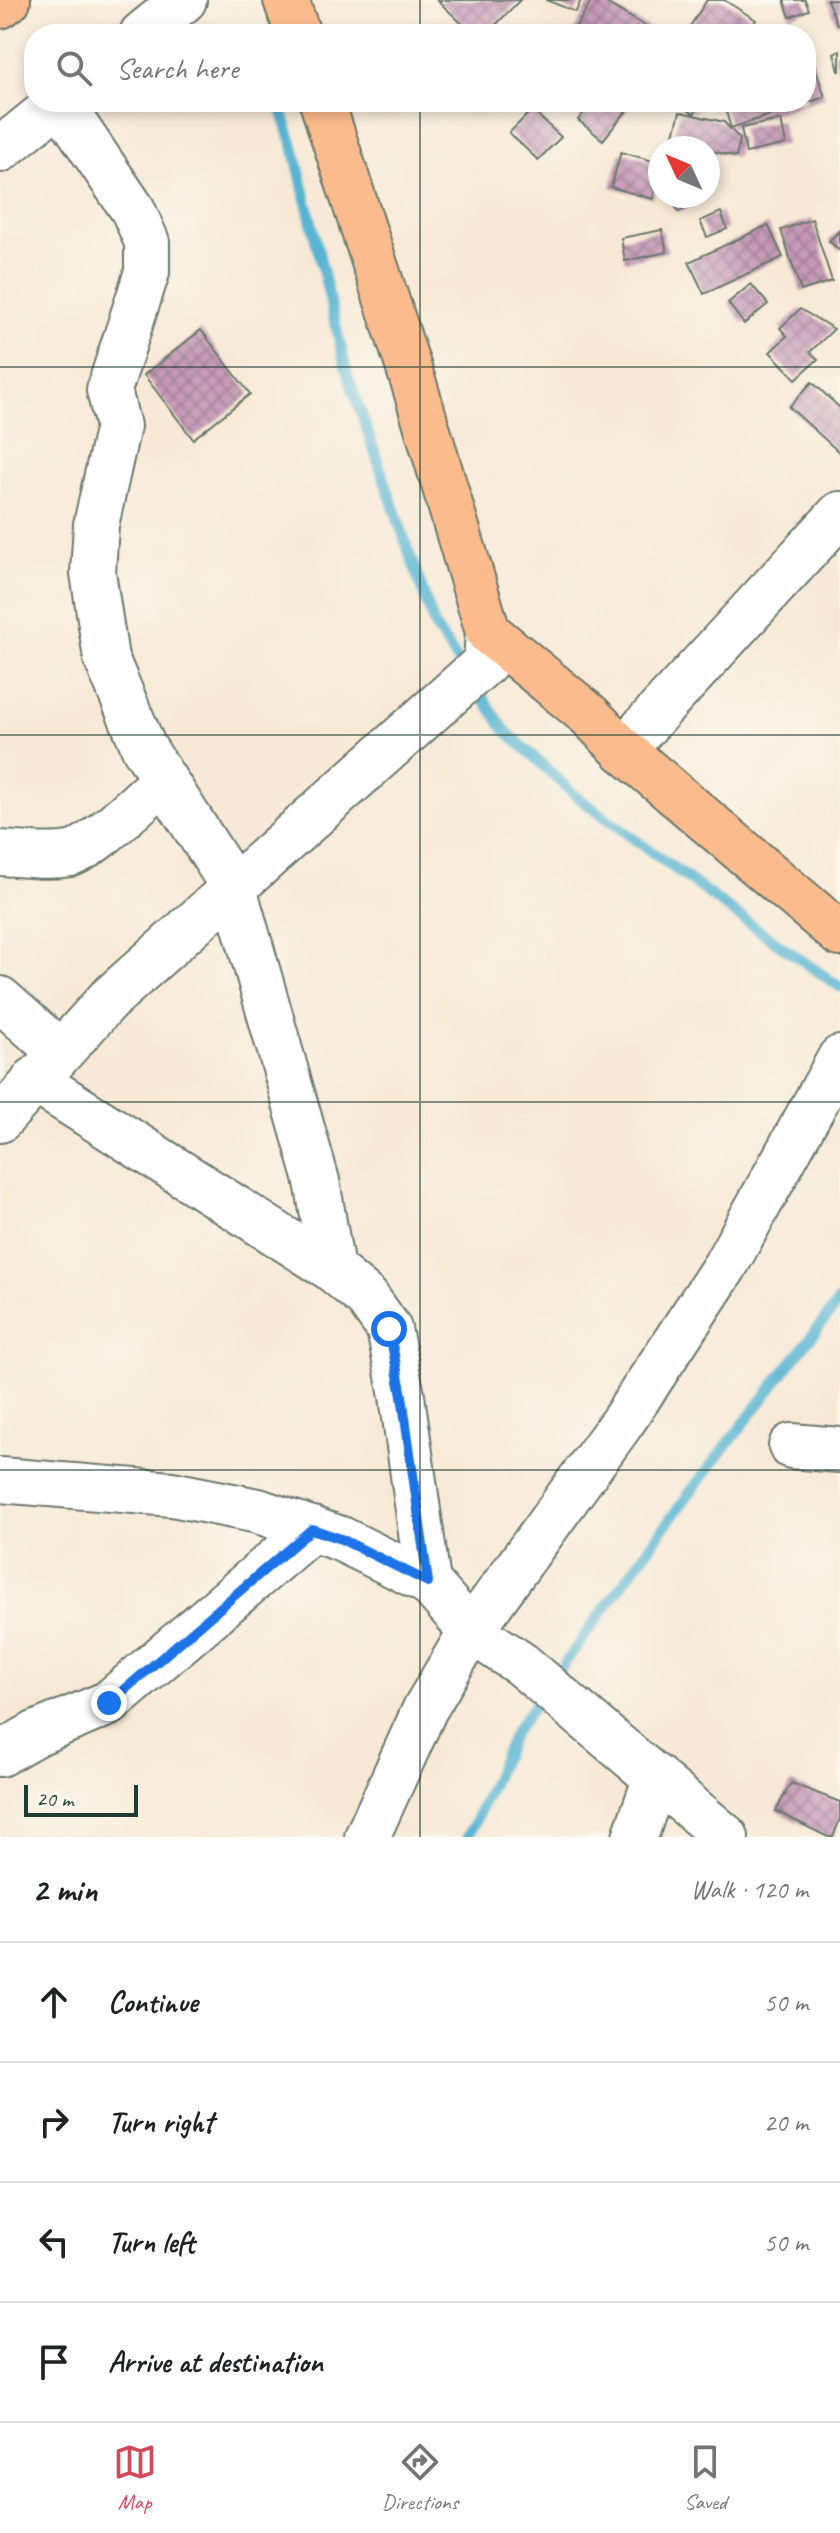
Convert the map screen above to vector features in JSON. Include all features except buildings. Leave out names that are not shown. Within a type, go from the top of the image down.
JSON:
[{"type":"main road","points":[[0,6],[8,0]]},
{"type":"main road","points":[[286,0],[294,24]]},
{"type":"main road","points":[[325,112],[415,387],[487,647],[590,716],[623,750],[840,934]]},
{"type":"street","points":[[154,24],[184,0]]},
{"type":"street","points":[[0,150],[48,112]]},
{"type":"street","points":[[67,112],[133,210],[147,242],[147,272],[109,390],[118,426],[96,525],[93,573],[106,658],[144,748],[234,888],[317,1181],[332,1269]]},
{"type":"street","points":[[623,750],[836,526]]},
{"type":"street","points":[[0,1120],[108,1000],[440,703],[487,647]]},
{"type":"street","points":[[0,853],[74,853],[94,840],[164,780]]},
{"type":"street","points":[[0,999],[47,1066],[332,1269],[367,1298],[389,1329],[402,1396],[428,1582]]},
{"type":"street","points":[[367,1837],[425,1709],[471,1631],[623,1421],[725,1266],[840,1058]]},
{"type":"street","points":[[791,1446],[840,1450]]},
{"type":"street","points":[[0,1480],[172,1494],[258,1511],[341,1539],[428,1582],[471,1631],[521,1664],[726,1837]]},
{"type":"street","points":[[0,1754],[35,1734],[109,1703],[312,1529]]},
{"type":"street","points":[[635,1837],[656,1777]]},
{"type":"waterway","points":[[282,112],[294,148],[346,369],[435,627],[463,669]]},
{"type":"waterway","points":[[473,683],[505,730],[576,796],[840,987]]},
{"type":"waterway","points":[[553,1679],[688,1495],[840,1300]]},
{"type":"waterway","points":[[468,1837],[514,1733],[543,1693]]},
{"type":"route","points":[[109,1703],[312,1529],[341,1539],[428,1582],[402,1396],[389,1329]]}]
